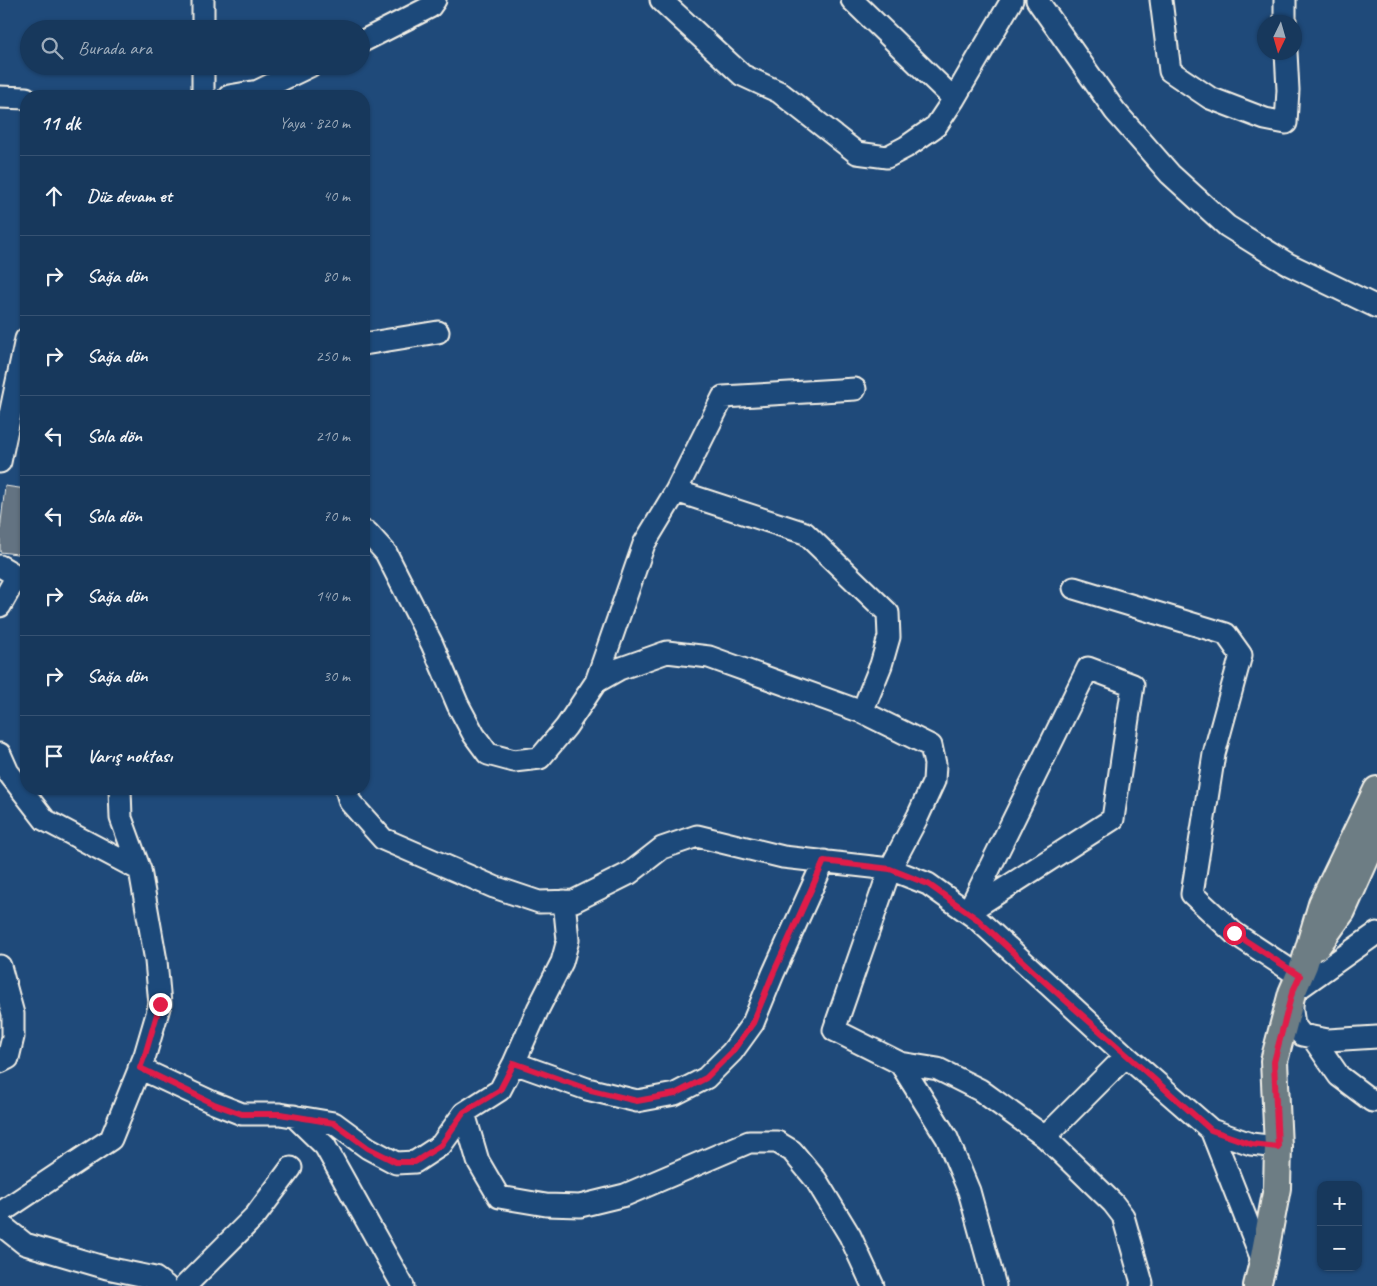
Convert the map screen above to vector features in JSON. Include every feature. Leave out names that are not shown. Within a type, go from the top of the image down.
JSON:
[{"type":"main road","points":[[1260,1274],[1277,1188],[1278,1147],[1274,1062],[1322,904],[1377,790]]},
{"type":"main road","points":[[1299,978],[1342,911],[1377,833]]},
{"type":"street","points":[[203,0],[203,20]]},
{"type":"street","points":[[370,37],[430,7],[435,0]]},
{"type":"street","points":[[661,0],[742,75],[779,92],[857,153],[888,157],[906,148],[936,126],[1012,0]]},
{"type":"street","points":[[852,0],[954,99]]},
{"type":"street","points":[[1037,0],[1115,111],[1170,174],[1226,226],[1288,264],[1377,307]]},
{"type":"street","points":[[1161,0],[1170,71],[1210,98],[1265,119],[1286,123],[1288,90],[1286,60]]},
{"type":"street","points":[[1285,0],[1285,15]]},
{"type":"street","points":[[203,75],[203,90]]},
{"type":"street","points":[[260,90],[291,75]]},
{"type":"street","points":[[0,97],[20,98]]},
{"type":"street","points":[[370,343],[438,332]]},
{"type":"street","points":[[0,462],[20,367]]},
{"type":"street","points":[[370,535],[386,553],[432,644],[458,705],[474,735],[488,754],[514,761],[540,758],[566,727],[596,682],[644,544],[676,491],[723,397],[855,389]]},
{"type":"street","points":[[676,491],[805,533],[888,613],[889,637],[881,665],[862,712]]},
{"type":"street","points":[[0,606],[14,574]]},
{"type":"street","points":[[1074,588],[1226,634],[1241,656],[1214,754],[1192,894],[1234,933],[1299,978]]},
{"type":"street","points":[[596,682],[619,669],[667,652],[709,657],[862,712],[931,746],[935,764],[934,781],[890,869],[834,1030],[900,1063],[938,1069],[980,1090],[1045,1137],[1113,1203],[1123,1216],[1142,1283],[1141,1286]]},
{"type":"street","points":[[1088,668],[1133,685],[1113,819],[968,912],[1088,668]]},
{"type":"street","points":[[0,754],[8,772],[20,788]]},
{"type":"street","points":[[26,795],[45,820],[140,870]]},
{"type":"street","points":[[0,1213],[111,1139],[145,1055],[160,1004],[156,961],[140,870],[121,818],[120,795]]},
{"type":"street","points":[[348,795],[350,802],[383,839],[494,887],[539,902],[574,901],[630,873],[662,848],[697,836],[782,856],[890,869],[928,884],[977,919],[1126,1056],[1211,1130],[1251,1144],[1278,1147]]},
{"type":"street","points":[[514,1063],[587,1089],[637,1101],[675,1094],[706,1078],[732,1052],[753,1023],[824,861]]},
{"type":"street","points":[[140,1068],[214,1104],[242,1114],[280,1114],[334,1123],[368,1148],[396,1162],[415,1162],[441,1145],[464,1112],[500,1090],[562,962],[568,940],[564,901]]},
{"type":"street","points":[[1377,934],[1299,978],[1292,1011],[1294,1025],[1302,1035],[1328,1040],[1377,1037]]},
{"type":"street","points":[[0,966],[12,1014],[13,1037],[8,1058],[0,1062]]},
{"type":"street","points":[[1312,1037],[1339,1076],[1372,1101],[1377,1100]]},
{"type":"street","points":[[1045,1137],[1126,1056]]},
{"type":"street","points":[[900,1063],[947,1138],[969,1191],[995,1286]]},
{"type":"street","points":[[464,1112],[478,1161],[499,1196],[546,1205],[580,1206],[625,1195],[749,1142],[777,1142],[792,1151],[816,1180],[850,1236],[873,1286]]},
{"type":"street","points":[[294,1116],[325,1146],[402,1286]]},
{"type":"street","points":[[1211,1130],[1260,1274]]},
{"type":"street","points":[[185,1286],[256,1215],[290,1168]]},
{"type":"street","points":[[0,1224],[25,1244],[104,1277],[155,1278],[166,1286]]},
{"type":"building","points":[[5,486],[20,488],[20,554],[0,552],[0,531]]},
{"type":"route","points":[[160,1004],[140,1068],[214,1104],[242,1114],[280,1114],[334,1123],[368,1148],[396,1162],[415,1162],[441,1145],[464,1112],[500,1090],[514,1063],[587,1089],[637,1101],[675,1094],[706,1078],[732,1052],[753,1023],[824,861],[890,869],[928,884],[977,919],[1126,1056],[1211,1130],[1251,1144],[1278,1147],[1274,1062],[1292,993],[1300,976],[1234,933]]}]
